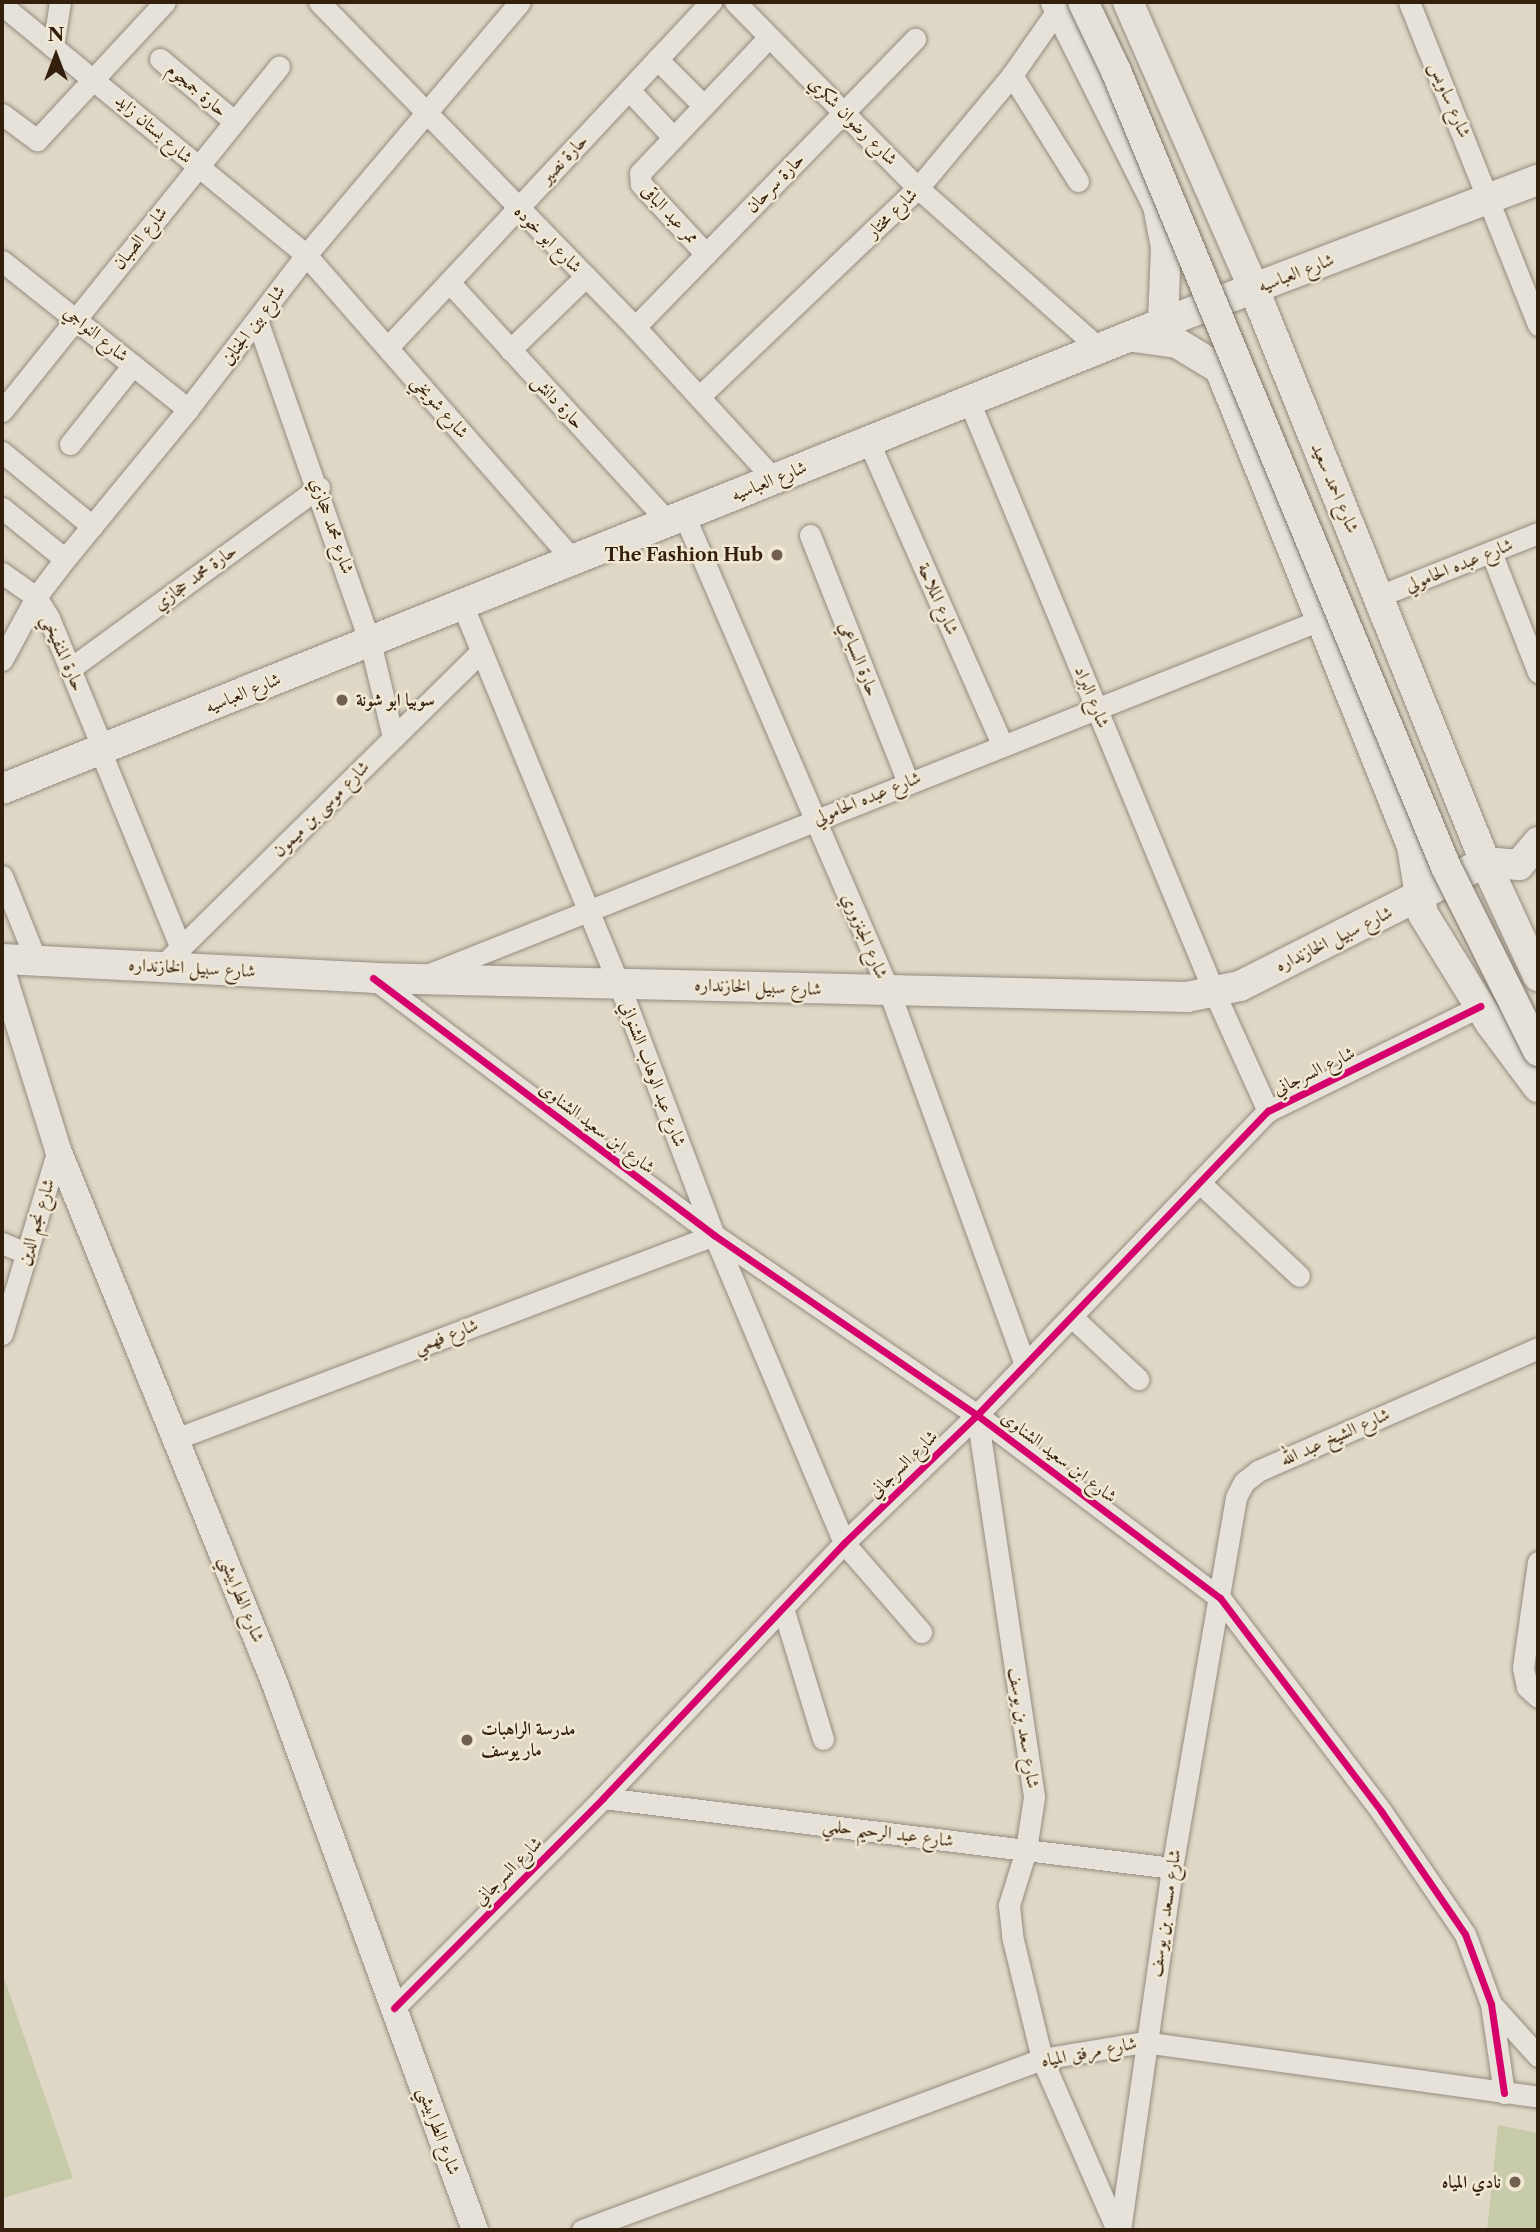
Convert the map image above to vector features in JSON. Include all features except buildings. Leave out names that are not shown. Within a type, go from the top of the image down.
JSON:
[{"type":"main road","points":[[1099,2],[1136,81],[1457,863],[1538,1032]]},
{"type":"main road","name":"شارع احمد سعيد","points":[[1128,2],[1254,289],[1485,862],[1538,976]]},
{"type":"main road","points":[[1066,4],[1158,206],[1166,247],[1163,323]]},
{"type":"main road","points":[[1066,4],[1121,84],[1446,867],[1538,1051]]},
{"type":"main road","points":[[1148,188],[1172,196],[1186,193],[1194,153]]},
{"type":"main road","name":"شارع العباسيه","points":[[2,789],[1163,323],[1538,180]]},
{"type":"main road","points":[[1113,343],[1177,343],[1220,369],[1412,846],[1427,922],[1480,1006],[1538,1087]]},
{"type":"main road","points":[[1485,862],[1519,865],[1538,842]]},
{"type":"main road","name":"شارع سبيل الخازنداره","points":[[2,959],[171,957],[373,978],[1187,997],[1240,986],[1421,897],[1485,862]]},
{"type":"street","points":[[53,47],[60,2]]},
{"type":"street","points":[[2,114],[37,140],[165,2]]},
{"type":"street","name":"شارع ابو خوده","points":[[319,2],[635,327],[774,479]]},
{"type":"street","name":"شارع بين الجناين","points":[[2,660],[36,597],[65,559],[188,409],[306,255],[428,115],[520,2]]},
{"type":"street","name":"حارة نصير","points":[[388,348],[711,2]]},
{"type":"street","name":"شارع رضوان شكري","points":[[735,2],[918,188],[1113,343]]},
{"type":"street","name":"شارع ساويس","points":[[1409,2],[1490,198],[1538,325]]},
{"type":"street","name":"شارع مختار","points":[[700,397],[918,188],[1012,75],[1066,4]]},
{"type":"street","name":"شارع بستان زايد","points":[[2,5],[96,79],[306,255]]},
{"type":"street","points":[[629,90],[673,137],[769,37]]},
{"type":"street","name":"حارة سرحان","points":[[635,327],[915,39]]},
{"type":"street","name":"حارة جمجوم","points":[[160,59],[234,121]]},
{"type":"street","points":[[657,60],[704,105]]},
{"type":"street","name":"شارع الصبان","points":[[2,411],[74,317],[279,67]]},
{"type":"street","points":[[1012,75],[1078,181]]},
{"type":"street","name":"ممر عبد الباقى","points":[[673,137],[640,173],[641,184],[706,254]]},
{"type":"street","name":"شارع شويخي","points":[[306,255],[573,560]]},
{"type":"street","name":"شارع النواجي","points":[[2,261],[188,409]]},
{"type":"street","points":[[510,350],[586,276]]},
{"type":"street","name":"حارة دانش","points":[[449,282],[510,350],[676,518]]},
{"type":"street","name":"شارع محمد حجازي","points":[[257,320],[319,486],[370,642],[393,737]]},
{"type":"street","points":[[71,444],[133,365]]},
{"type":"street","name":"شارع البراد","points":[[969,401],[1214,992],[1268,1111]]},
{"type":"street","points":[[2,452],[92,526]]},
{"type":"street","name":"شارع الملاحة","points":[[874,454],[1002,744]]},
{"type":"street","name":"حارة محمد حجازي","points":[[71,668],[319,486]]},
{"type":"street","points":[[2,508],[65,559]]},
{"type":"street","name":"شارع الجنزوري","points":[[676,518],[815,819],[889,991],[1026,1365]]},
{"type":"street","name":"شارع عبده الحامولي","points":[[1380,596],[1538,533]]},
{"type":"street","name":"حارة السباعي","points":[[810,535],[908,782]]},
{"type":"street","points":[[1491,552],[1538,672]]},
{"type":"street","name":"حارة المنفيخي","points":[[2,573],[36,597],[71,668],[171,957]]},
{"type":"street","name":"شارع عبد الوهاب الشنواني","points":[[462,604],[619,984],[714,1235],[844,1543],[921,1632]]},
{"type":"street","name":"شارع عبده الحامولي","points":[[416,979],[1096,706],[1320,620]]},
{"type":"street","name":"شارع موسى بن ميمون","points":[[171,957],[481,651]]},
{"type":"street","points":[[2,876],[36,960]]},
{"type":"street","name":"شارع الطرابيشي","points":[[2,971],[58,1150],[178,1438],[275,1684],[475,2230]]},
{"type":"street","name":"شارع ابن سعيد الشناوى","points":[[373,978],[714,1235],[977,1415],[1220,1598],[1427,1874],[1465,1934],[1490,2004],[1504,2093]]},
{"type":"street","name":"شارع السرجاني","points":[[394,2008],[603,1798],[844,1543],[1026,1365],[1268,1111],[1480,1006]]},
{"type":"street","name":"شارع نجم الدين","points":[[2,1334],[58,1150]]},
{"type":"street","points":[[1199,1182],[1300,1276]]},
{"type":"street","name":"شارع فهمي","points":[[178,1438],[714,1235]]},
{"type":"street","points":[[2,1243],[26,1253]]},
{"type":"street","points":[[1072,1317],[1138,1379]]},
{"type":"street","name":"شارع الشيخ عبد الله","points":[[1220,1598],[1236,1497],[1244,1482],[1258,1471],[1538,1348]]},
{"type":"street","name":"شارع سعد بن يوسف","points":[[977,1415],[1034,1797],[1026,1850],[1009,1905],[1012,1936],[1042,2059],[1118,2230]]},
{"type":"street","points":[[1538,1562],[1523,1668],[1527,1687],[1538,1697]]},
{"type":"street","name":"شارع مسعد بن يوسف","points":[[1118,2230],[1172,1868],[1220,1598]]},
{"type":"street","points":[[783,1608],[823,1739]]},
{"type":"street","name":"شارع عبد الرحيم حلمي","points":[[603,1798],[1172,1868]]},
{"type":"street","name":"شارع ابن سعيد الشناوى","points":[[1490,2004],[1538,2056]]},
{"type":"street","name":"شارع مرفق المياه","points":[[582,2230],[1042,2059],[1144,2042],[1538,2097]]},
{"type":"green space","points":[[2,1972],[73,2178],[2,2198]]},
{"type":"green space","name":"نادي المياه","points":[[1498,2125],[1538,2133],[1538,2230],[1487,2230]]},
{"type":"cycle path","points":[[373,978],[714,1235],[977,1415],[1220,1598],[1381,1811],[1465,1934],[1491,2004],[1504,2093]]},
{"type":"cycle path","points":[[394,2008],[603,1798],[844,1543],[977,1415],[1268,1111],[1480,1006]]},
{"type":"place","name":"The Fashion Hub","points":[[777,555]]},
{"type":"place","name":"سوبيا ابو شونة","points":[[342,700]]},
{"type":"place","name":"مدرسة الراهبات مار يوسف","points":[[467,1740]]},
{"type":"place","name":"نادي المياه","points":[[1515,2182]]}]
